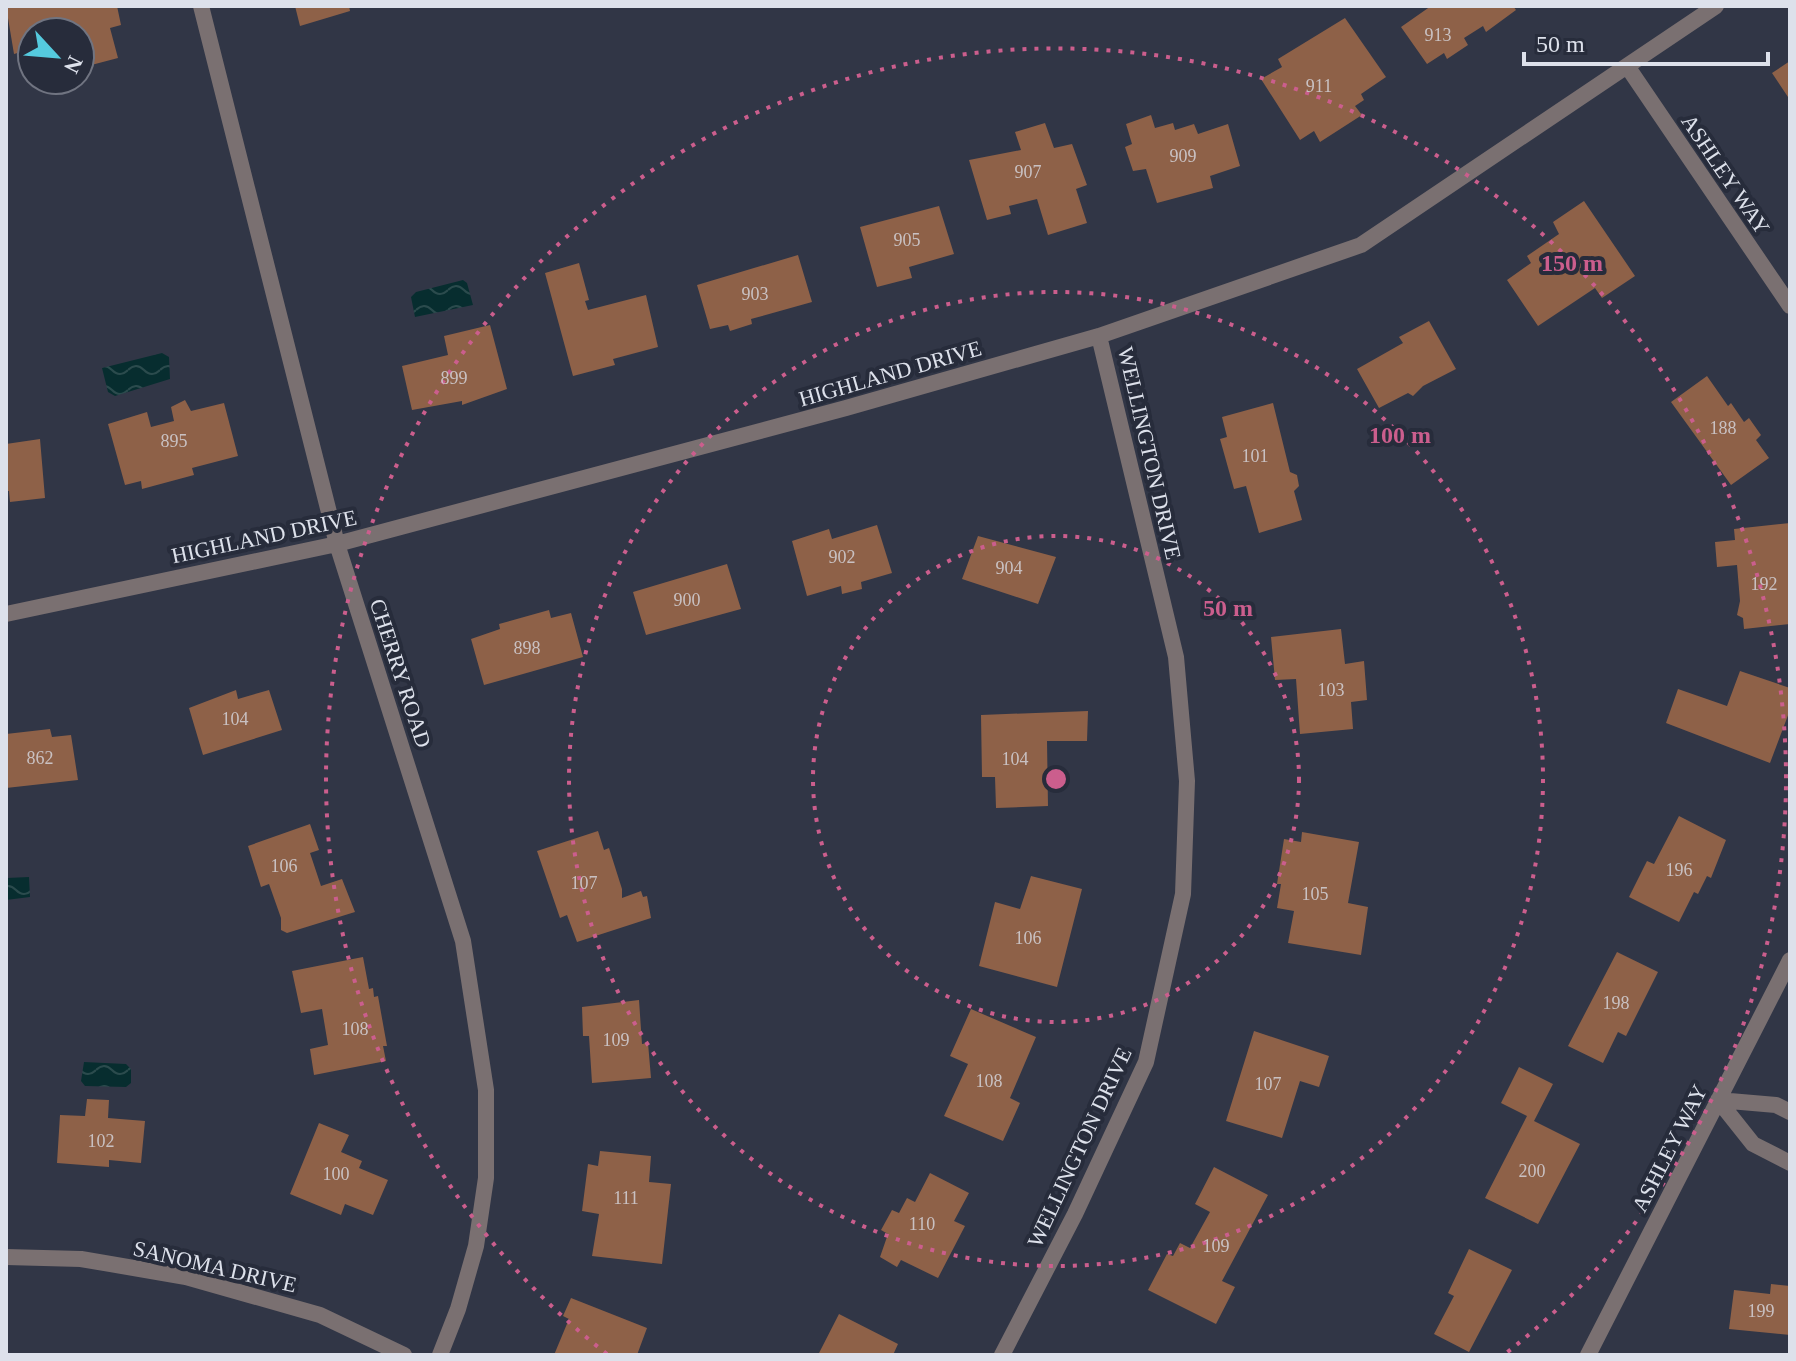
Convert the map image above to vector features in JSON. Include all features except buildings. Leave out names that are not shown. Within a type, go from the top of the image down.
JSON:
[{"type":"street","name":"CHERRY ROAD","points":[[201,6],[337,544],[463,941],[486,1090],[486,1178],[476,1246],[440,1355]]},
{"type":"street","name":"HIGHLAND DRIVE","points":[[6,614],[337,544],[846,408],[1099,336],[1361,245],[1716,6]]},
{"type":"street","name":"ASHLEY WAY","points":[[1627,66],[1790,306]]},
{"type":"street","name":"WELLINGTON DRIVE","points":[[1002,1355],[1075,1214],[1146,1062],[1183,894],[1187,781],[1176,657],[1099,336]]},
{"type":"street","name":"ASHLEY WAY","points":[[1588,1355],[1790,960]]},
{"type":"street","points":[[1718,1100],[1776,1105],[1790,1112]]},
{"type":"street","points":[[1718,1100],[1753,1144],[1790,1163]]},
{"type":"street","name":"SANOMA DRIVE","points":[[6,1257],[81,1259],[186,1277],[320,1315],[404,1355]]},
{"type":"water","points":[[463,280],[467,283],[473,305],[415,317],[411,297],[416,292]]},
{"type":"water","points":[[162,353],[169,357],[170,379],[115,396],[108,392],[102,368]]},
{"type":"water","points":[[29,877],[30,897],[6,900],[6,878]]},
{"type":"water","points":[[84,1062],[126,1064],[131,1069],[131,1083],[126,1087],[85,1086],[81,1081]]}]
